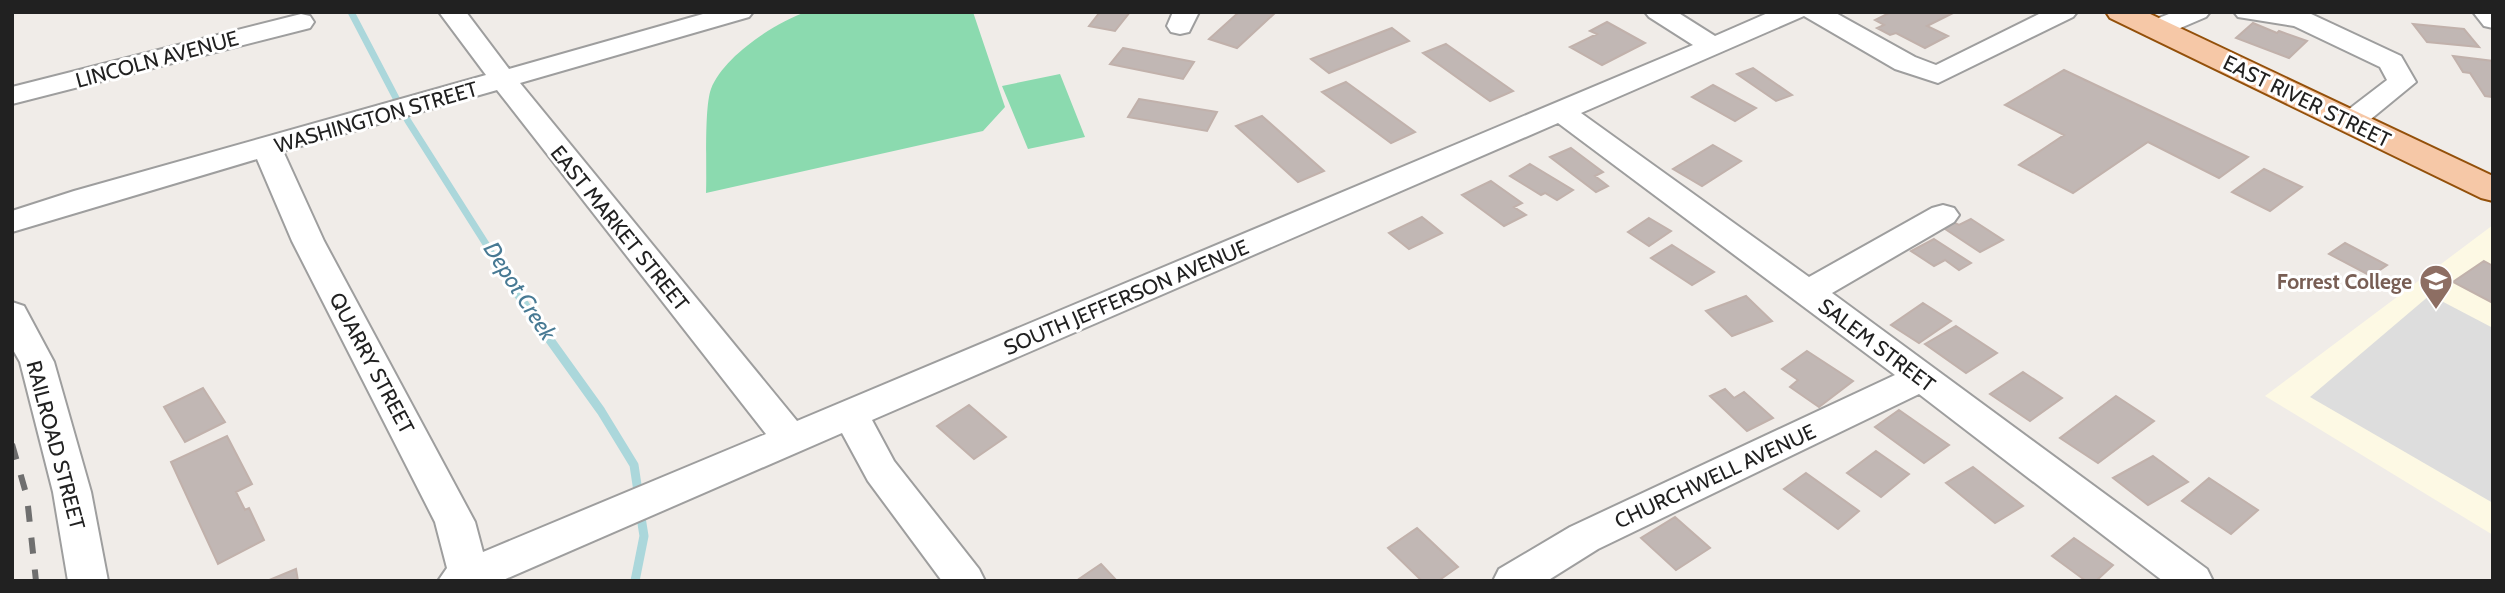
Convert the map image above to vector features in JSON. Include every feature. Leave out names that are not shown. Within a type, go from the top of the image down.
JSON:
[{"type":"main road","name":"EAST RIVER STREET","points":[[2121,12],[2493,190]]},
{"type":"street","name":"EAST MARKET STREET","points":[[452,12],[548,139],[792,440]]},
{"type":"street","name":"WASHINGTON STREET","points":[[12,222],[740,12]]},
{"type":"street","points":[[1658,12],[1713,46]]},
{"type":"street","name":"SOUTH JEFFERSON AVENUE","points":[[466,579],[1793,12]]},
{"type":"street","points":[[1814,12],[1905,63],[1938,75],[2064,12]]},
{"type":"street","points":[[2011,12],[2038,25]]},
{"type":"street","points":[[2155,29],[2197,12]]},
{"type":"street","points":[[2247,12],[2300,19],[2391,62],[2402,82],[2350,122]]},
{"type":"street","points":[[2486,12],[2493,20]]},
{"type":"street","name":"LINCOLN AVENUE","points":[[12,96],[217,32],[301,22]]},
{"type":"street","name":"SALEM STREET","points":[[1560,111],[1808,292],[2193,581]]},
{"type":"street","name":"QUARRY STREET","points":[[267,147],[308,241],[455,522],[466,579]]},
{"type":"street","points":[[1808,292],[1943,215]]},
{"type":"street","name":"RAILROAD STREET","points":[[12,314],[37,362],[72,492],[88,581]]},
{"type":"street","name":"CHURCHWELL AVENUE","points":[[1513,581],[1584,538],[1921,379]]},
{"type":"street","points":[[851,415],[881,471],[965,581]]},
{"type":"shaded area","name":"Forrest College","points":[[2493,225],[2493,535],[2265,396]]},
{"type":"shaded area","name":"Forrest College","points":[[2430,295],[2493,328],[2493,503],[2310,397]]},
{"type":"green space","points":[[806,12],[973,12],[1005,107],[983,131],[706,193],[707,110],[711,89],[717,77],[738,53],[751,43],[779,24]]},
{"type":"green space","points":[[1060,74],[1085,137],[1028,149],[1002,86]]},
{"type":"building","points":[[1100,12],[1130,12],[1115,31],[1089,26]]},
{"type":"building","points":[[1239,12],[1276,12],[1237,48],[1209,39]]},
{"type":"building","points":[[1891,12],[1955,12],[1927,26],[1948,36],[1925,48],[1896,33],[1890,35],[1877,28],[1884,25],[1875,20]]},
{"type":"building","points":[[1607,22],[1645,43],[1602,65],[1570,47],[1597,34],[1590,31]]},
{"type":"building","points":[[2253,23],[2307,41],[2289,58],[2236,38]]},
{"type":"building","points":[[2413,24],[2464,29],[2479,47],[2427,42]]},
{"type":"building","points":[[1392,28],[1409,41],[1329,73],[1311,59]]},
{"type":"building","points":[[1446,44],[1513,91],[1490,101],[1423,53]]},
{"type":"building","points":[[1123,48],[1194,62],[1183,79],[1110,64]]},
{"type":"building","points":[[2453,56],[2493,61],[2493,97],[2485,96],[2470,73],[2463,72]]},
{"type":"building","points":[[1753,68],[1792,95],[1776,101],[1737,74]]},
{"type":"building","points":[[2064,70],[2248,157],[2219,178],[2148,142],[2073,193],[2019,165],[2064,135],[2005,105]]},
{"type":"building","points":[[1346,82],[1415,132],[1391,143],[1322,92]]},
{"type":"building","points":[[1713,85],[1756,108],[1735,121],[1692,97]]},
{"type":"building","points":[[1139,99],[1217,112],[1207,131],[1128,117]]},
{"type":"building","points":[[1262,116],[1324,171],[1298,182],[1236,126]]},
{"type":"building","points":[[1713,145],[1741,161],[1702,186],[1673,169]]},
{"type":"building","points":[[1571,148],[1603,172],[1595,176],[1608,186],[1596,192],[1550,157]]},
{"type":"building","points":[[1530,164],[1573,190],[1557,200],[1545,193],[1541,195],[1510,176]]},
{"type":"building","points":[[2264,169],[2302,187],[2270,211],[2232,192]]},
{"type":"building","points":[[1491,181],[1522,203],[1514,207],[1526,215],[1504,226],[1462,195]]},
{"type":"building","points":[[1422,217],[1442,233],[1409,249],[1389,233]]},
{"type":"building","points":[[1649,218],[1671,231],[1649,246],[1628,232]]},
{"type":"building","points":[[1971,219],[2003,240],[1980,252],[1942,227],[1953,222],[1959,225]]},
{"type":"building","points":[[1934,239],[1971,263],[1959,270],[1945,260],[1934,266],[1911,251]]},
{"type":"building","points":[[2345,243],[2387,265],[2371,276],[2329,254]]},
{"type":"building","points":[[1672,245],[1714,272],[1692,285],[1651,258]]},
{"type":"building","points":[[2484,261],[2493,266],[2493,303],[2453,282]]},
{"type":"building","points":[[1746,296],[1772,321],[1732,336],[1706,311]]},
{"type":"building","points":[[1923,303],[1951,321],[1919,343],[1891,325]]},
{"type":"building","points":[[1956,326],[1997,353],[1966,373],[1925,344]]},
{"type":"building","points":[[1807,351],[1853,381],[1819,407],[1790,387],[1798,380],[1782,369]]},
{"type":"building","points":[[2023,372],[2062,398],[2030,421],[1990,394]]},
{"type":"building","points":[[203,388],[225,422],[185,442],[164,407]]},
{"type":"building","points":[[1725,389],[1734,398],[1744,392],[1773,418],[1747,431],[1710,396]]},
{"type":"building","points":[[2116,396],[2154,421],[2098,463],[2060,438]]},
{"type":"building","points":[[969,405],[1006,437],[974,459],[937,426]]},
{"type":"building","points":[[1899,410],[1949,445],[1924,463],[1875,427]]},
{"type":"building","points":[[227,436],[252,484],[236,492],[245,510],[249,508],[264,540],[218,564],[171,462]]},
{"type":"building","points":[[1876,451],[1909,474],[1881,497],[1847,473]]},
{"type":"building","points":[[2153,456],[2188,482],[2148,505],[2113,478]]},
{"type":"building","points":[[1973,467],[2023,506],[1995,523],[1946,483]]},
{"type":"building","points":[[1806,473],[1859,511],[1838,529],[1784,489]]},
{"type":"building","points":[[2209,478],[2258,510],[2231,534],[2182,501]]},
{"type":"building","points":[[1675,517],[1710,548],[1676,570],[1641,538]]},
{"type":"building","points":[[1417,528],[1458,567],[1438,581],[1422,581],[1388,548]]},
{"type":"building","points":[[2074,538],[2113,565],[2096,581],[2086,581],[2052,556]]},
{"type":"building","points":[[1101,564],[1117,581],[1076,581]]},
{"type":"building","points":[[296,569],[298,581],[267,581]]},
{"type":"waterway","name":"Depot Creek","points":[[351,12],[408,121],[498,263]]},
{"type":"waterway","name":"Depot Creek","points":[[497,261],[527,308],[601,411],[634,465],[639,498]]},
{"type":"waterway","name":"Depot Creek","points":[[635,581],[644,536],[640,511]]},
{"type":"railway","points":[[12,444],[27,497],[36,581]]},
{"type":"place","name":"Forrest College","points":[[2436,311]]}]
